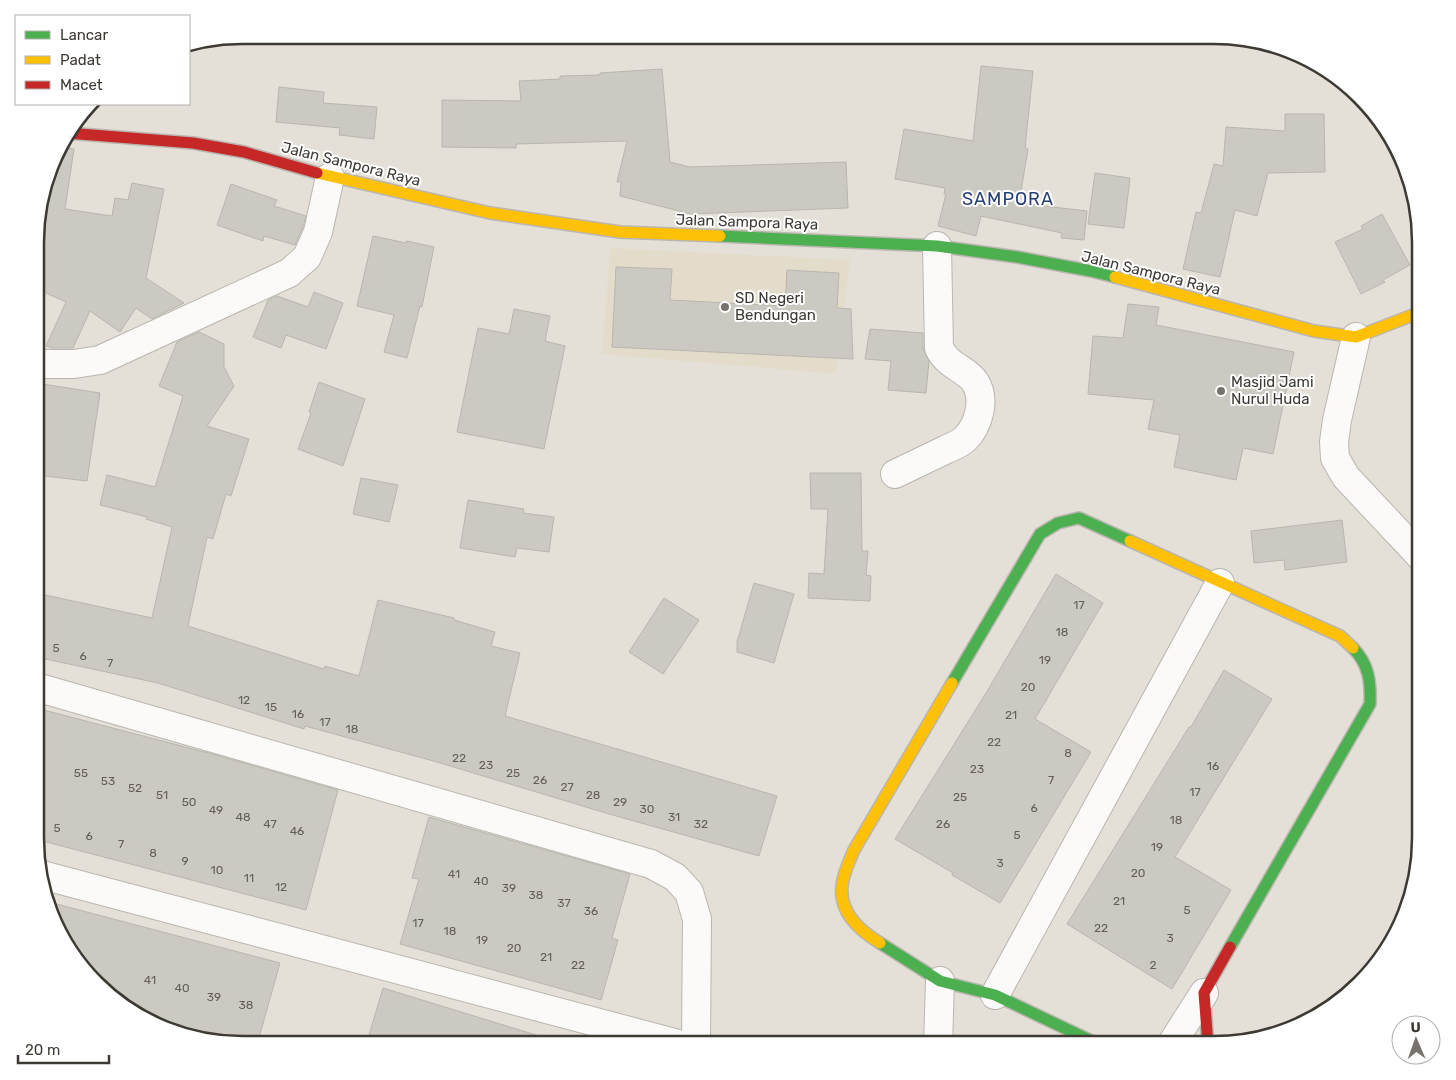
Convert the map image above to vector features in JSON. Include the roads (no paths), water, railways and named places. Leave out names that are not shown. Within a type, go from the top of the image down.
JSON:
[{"type":"street","name":"Jalan Sampora Raya","points":[[75,135],[193,143],[244,152],[330,176],[490,213],[620,232],[937,246],[1017,257],[1091,271],[1314,331],[1356,337],[1412,315]]},
{"type":"street","points":[[44,364],[74,364],[100,360],[289,273],[307,257],[318,232],[330,176]]},
{"type":"street","points":[[896,474],[964,440],[973,429],[980,412],[981,396],[975,381],[953,365],[939,348],[937,246]]},
{"type":"street","points":[[1356,337],[1334,442],[1335,458],[1346,477],[1412,547]]},
{"type":"street","points":[[1081,1036],[995,995],[940,981],[868,936],[850,920],[843,905],[841,891],[842,879],[854,850],[1040,534],[1052,524],[1079,518],[1340,636],[1352,646],[1363,660],[1369,672],[1370,704],[1204,993],[1177,1036]]},
{"type":"street","points":[[995,995],[1220,583]]},
{"type":"street","points":[[44,689],[651,864],[675,877],[689,892],[697,919],[696,1036]]},
{"type":"street","points":[[48,877],[648,1036]]},
{"type":"street","points":[[938,1036],[940,981]]},
{"type":"street","points":[[1204,993],[1207,1036]]},
{"type":"place","name":"SD Negeri Bendungan","points":[[725,307]]},
{"type":"place","name":"Masjid Jami Nurul Huda","points":[[1221,391]]},
{"type":"district","name":"SAMPORA","points":[[1008,199]]}]
